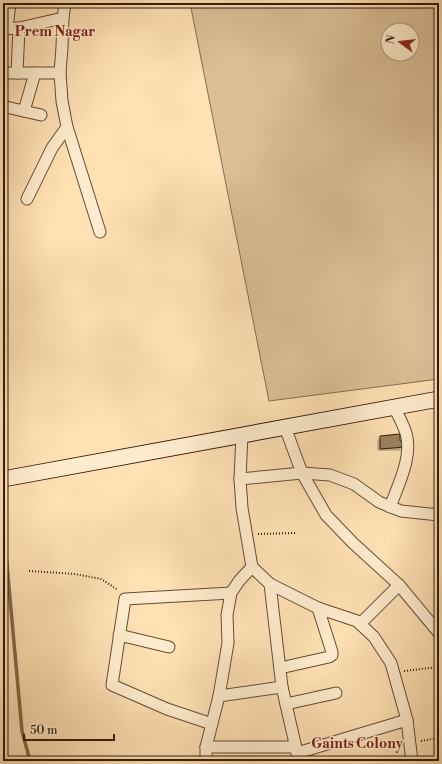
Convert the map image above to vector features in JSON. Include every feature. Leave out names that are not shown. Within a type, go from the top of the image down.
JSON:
[{"type":"street","points":[[10,3],[5,29],[19,28],[63,18]]},
{"type":"street","points":[[65,3],[60,73],[62,101],[67,127],[100,232]]},
{"type":"street","points":[[17,73],[19,28]]},
{"type":"street","points":[[3,73],[60,73]]},
{"type":"street","points":[[24,111],[35,73]]},
{"type":"street","points":[[6,107],[41,115]]},
{"type":"street","points":[[27,199],[52,148],[67,127]]},
{"type":"street","points":[[3,479],[439,399]]},
{"type":"street","points":[[390,507],[408,452],[406,434],[394,407]]},
{"type":"street","points":[[285,427],[302,473],[326,515],[353,543],[399,585],[439,633]]},
{"type":"street","points":[[242,435],[240,480],[242,508],[245,535],[252,567],[270,584],[318,608],[357,621],[374,637],[391,662],[407,720],[412,761]]},
{"type":"street","points":[[240,480],[302,473],[330,475],[354,484],[379,502],[390,507],[401,511],[439,515]]},
{"type":"street","points":[[206,761],[206,747],[219,696],[228,642],[228,615],[231,593],[239,581],[252,567]]},
{"type":"street","points":[[270,584],[282,687],[297,754]]},
{"type":"street","points":[[360,624],[399,585]]},
{"type":"street","points":[[212,724],[167,709],[112,685],[119,635],[125,599],[231,593]]},
{"type":"street","points":[[280,668],[329,657],[332,655],[318,608]]},
{"type":"street","points":[[119,635],[169,647]]},
{"type":"street","points":[[219,696],[282,687]]},
{"type":"street","points":[[286,704],[336,693]]},
{"type":"street","points":[[206,747],[297,754],[407,720]]},
{"type":"path","points":[[245,535],[295,533]]},
{"type":"path","points":[[29,571],[76,574],[101,579],[121,592],[125,599]]},
{"type":"path","points":[[393,672],[439,667]]},
{"type":"path","points":[[410,742],[439,738]]},
{"type":"shaded area","points":[[190,3],[439,3],[439,379],[269,401]]},
{"type":"building","points":[[400,434],[400,441],[406,441],[406,447],[380,449],[380,436]]},
{"type":"waterway","points":[[3,521],[22,731],[30,761]]},
{"type":"district","name":"Prem Nagar","points":[[55,32]]},
{"type":"district","name":"Gaints Colony","points":[[357,744]]}]
